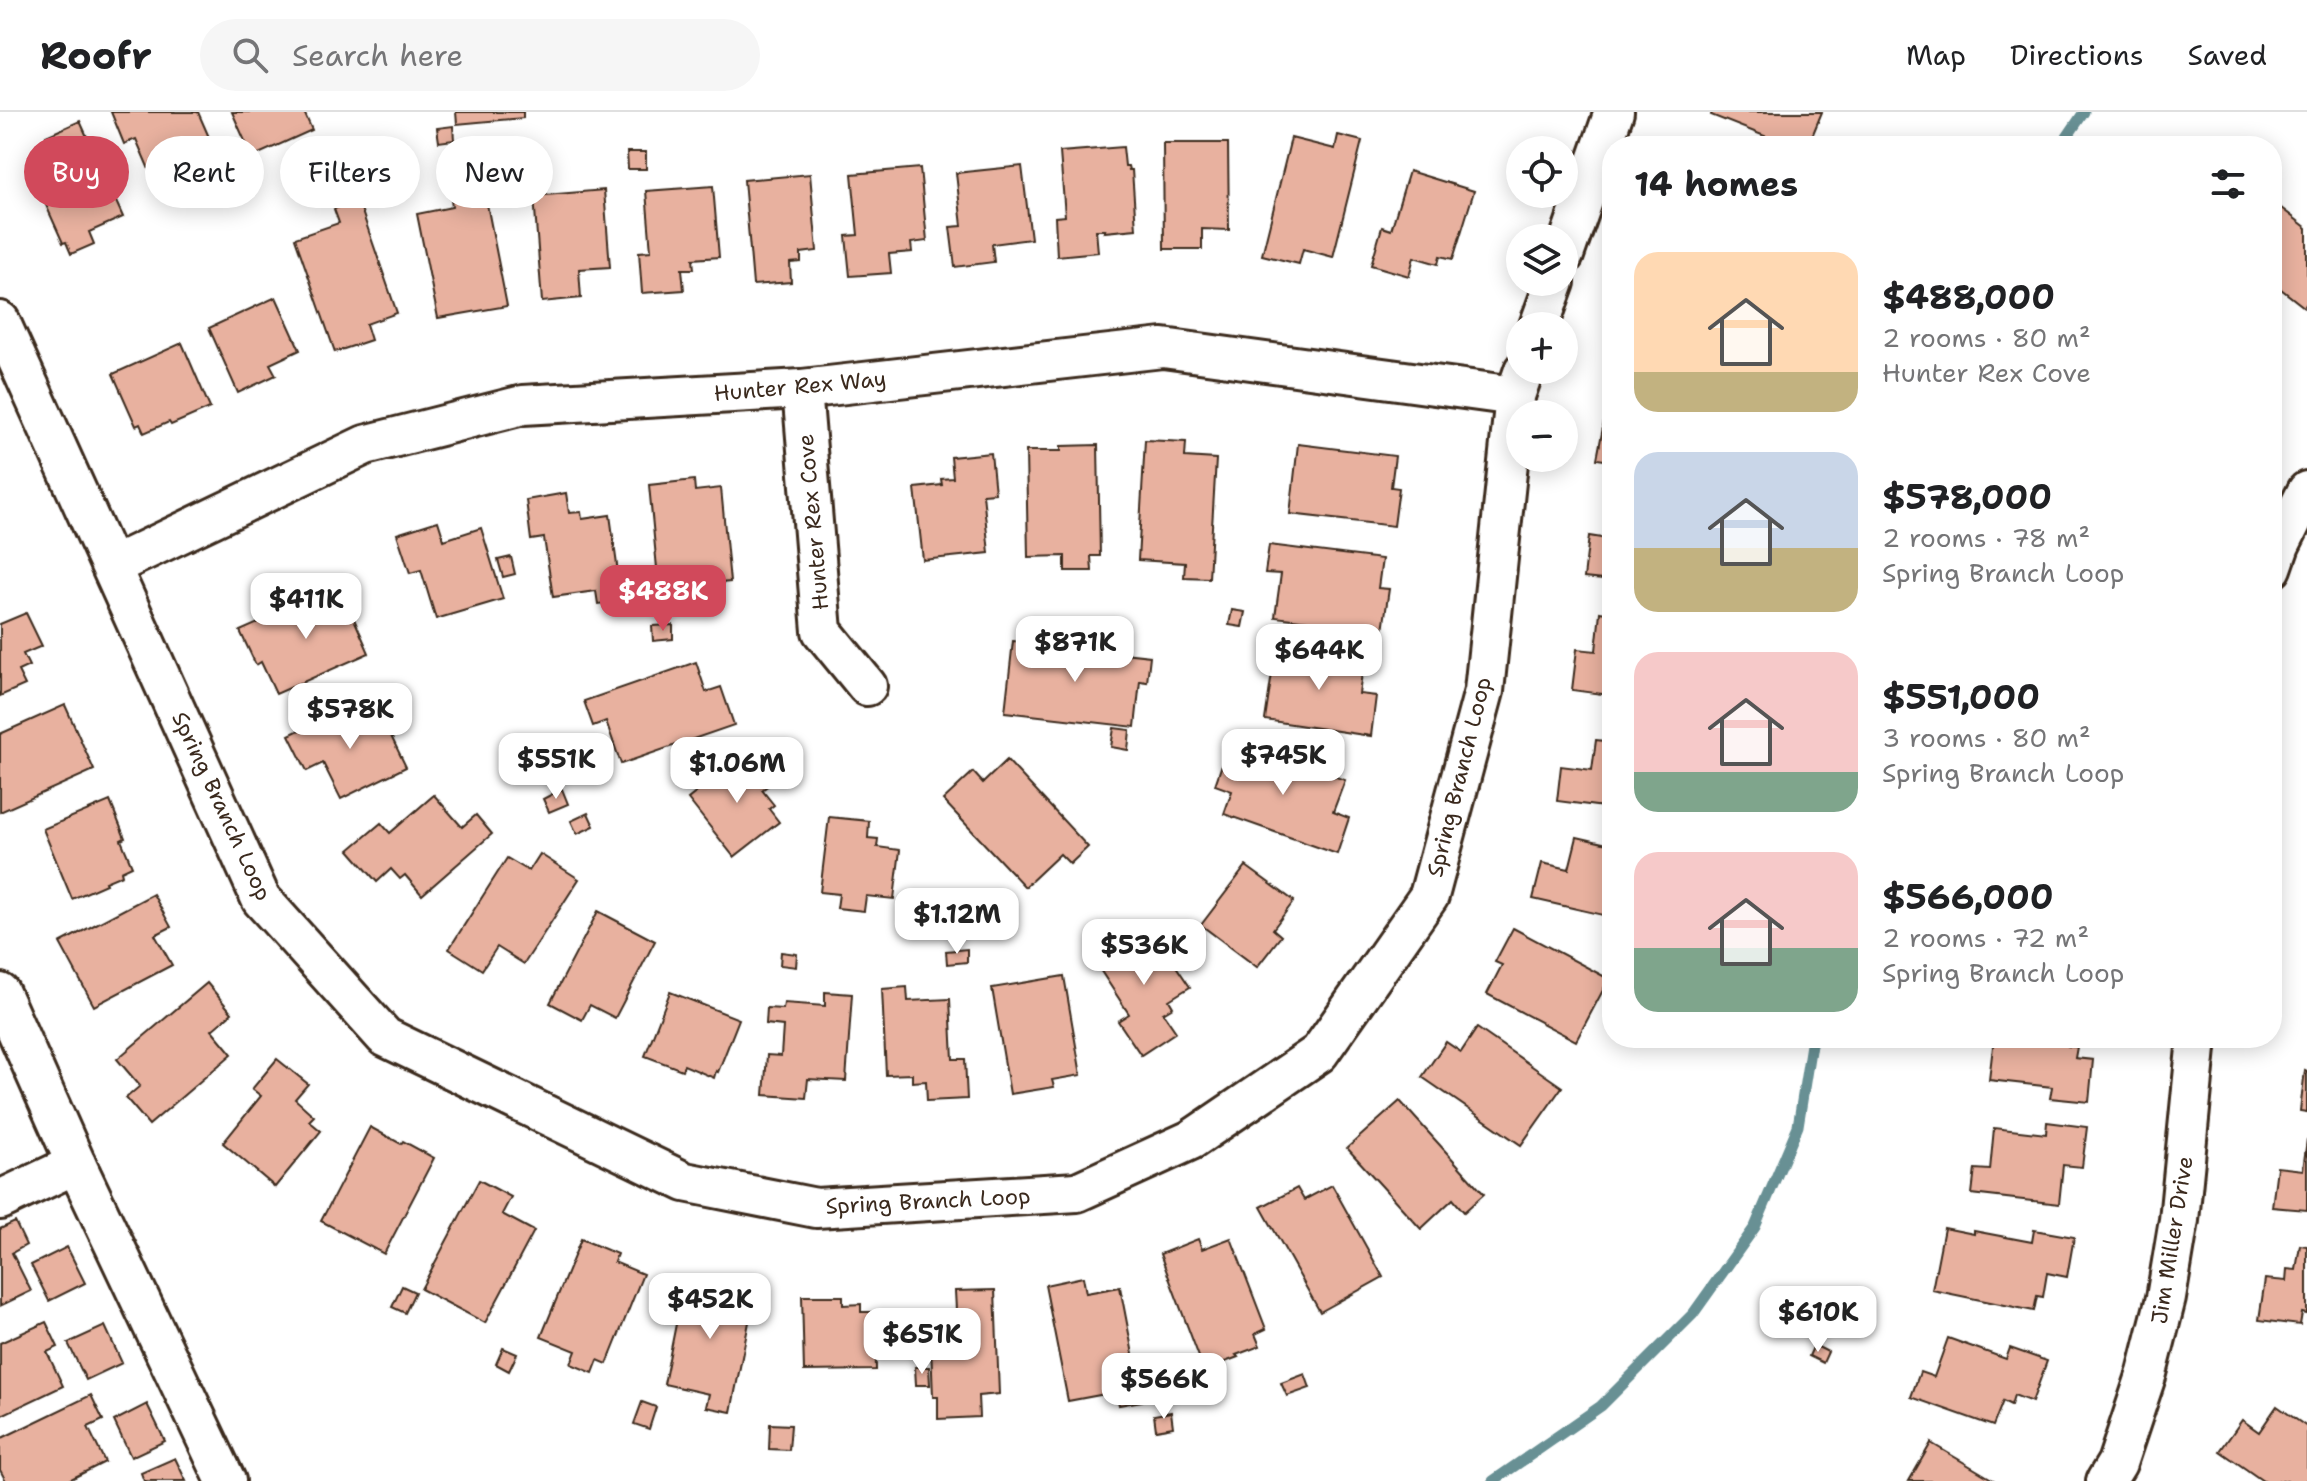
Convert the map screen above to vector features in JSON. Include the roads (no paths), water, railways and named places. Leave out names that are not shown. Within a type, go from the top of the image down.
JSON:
[{"type":"street","points":[[1606,136],[1614,112]]},
{"type":"street","points":[[1575,224],[1602,146]]},
{"type":"street","name":"Spring Branch Loop","points":[[0,321],[261,899],[385,1037],[685,1182],[816,1208],[1077,1192],[1191,1140],[1319,1053],[1429,896],[1484,691],[1520,384]]},
{"type":"street","name":"Hunter Rex Way","points":[[112,566],[365,445],[523,405],[802,389],[1163,348],[1506,382]]},
{"type":"street","name":"Hunter Rex Cove","points":[[802,389],[822,631],[867,686]]},
{"type":"street","points":[[2282,541],[2307,491]]},
{"type":"street","points":[[0,993],[76,1164],[226,1481]]},
{"type":"street","name":"Jim Miller Drive","points":[[2106,1481],[2117,1463],[2147,1373],[2166,1298],[2179,1220],[2196,1048]]},
{"type":"street","points":[[0,1200],[76,1164]]},
{"type":"waterway","points":[[2068,136],[2084,112]]},
{"type":"waterway","points":[[1493,1481],[1601,1406],[1693,1314],[1755,1227],[1798,1126],[1810,1048]]}]
